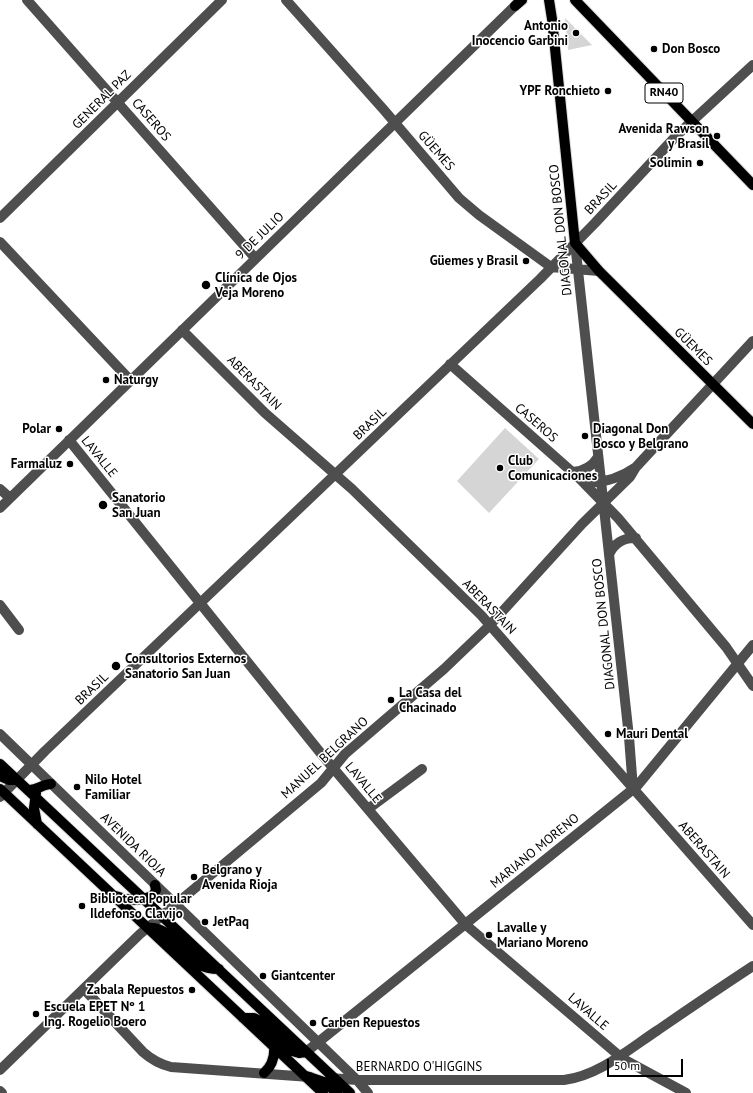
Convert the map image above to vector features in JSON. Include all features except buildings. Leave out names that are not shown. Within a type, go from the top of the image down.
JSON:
[{"type":"main road","name":"DIAGONAL DON BOSCO","points":[[549,0],[575,243]]},
{"type":"main road","name":"RN40","points":[[575,0],[753,185]]},
{"type":"main road","name":"GÜEMES","points":[[575,243],[599,271],[753,424]]},
{"type":"main road","points":[[0,764],[17,780],[33,792],[148,898],[154,909],[350,1093]]},
{"type":"main road","points":[[0,776],[10,780],[17,780]]},
{"type":"main road","points":[[33,792],[42,785],[51,784]]},
{"type":"main road","points":[[33,792],[34,812],[38,825]]},
{"type":"main road","points":[[1,793],[38,825],[323,1093]]},
{"type":"main road","points":[[110,893],[127,900],[148,898],[156,890],[155,885]]},
{"type":"main road","points":[[148,928],[157,929],[168,934],[202,966],[219,970]]},
{"type":"main road","points":[[243,1018],[254,1018],[260,1021],[292,1051],[299,1053],[306,1052]]},
{"type":"main road","points":[[264,1073],[273,1061],[274,1046]]},
{"type":"main road","points":[[306,1076],[324,1082],[337,1093]]},
{"type":"street","name":"CASEROS","points":[[27,0],[255,258]]},
{"type":"street","name":"GENERAL PAZ","points":[[0,218],[222,0]]},
{"type":"street","name":"GÜEMES","points":[[286,0],[459,198],[479,215],[551,267],[599,271]]},
{"type":"street","name":"9 DE JULIO","points":[[0,508],[519,2]]},
{"type":"street","name":"BRASIL","points":[[1,793],[17,780],[551,267],[677,135],[753,65]]},
{"type":"street","points":[[0,242],[130,380]]},
{"type":"street","name":"DIAGONAL DON BOSCO","points":[[575,243],[629,737],[633,789]]},
{"type":"street","name":"ABERASTAIN","points":[[182,330],[265,413],[352,489],[490,625],[753,925]]},
{"type":"street","name":"MANUEL BELGRANO","points":[[0,1070],[148,928],[321,783],[345,754],[444,669],[490,625],[582,524],[630,476],[636,467],[753,341]]},
{"type":"street","name":"CASEROS","points":[[450,364],[573,472],[604,503],[636,538],[726,646],[753,686]]},
{"type":"street","name":"LAVALLE","points":[[69,440],[334,768],[466,924],[619,1056],[686,1093]]},
{"type":"street","points":[[573,472],[586,469],[593,464],[598,457]]},
{"type":"street","name":"MANUEL BELGRANO","points":[[583,482],[601,482],[620,476],[636,467]]},
{"type":"street","points":[[0,489],[10,498]]},
{"type":"street","points":[[609,555],[612,548],[619,542],[628,538],[636,538]]},
{"type":"street","points":[[0,605],[19,630]]},
{"type":"street","name":"MARIANO MORENO","points":[[306,1052],[633,789],[753,644]]},
{"type":"street","name":"AVENIDA RIOJA","points":[[0,734],[357,1080],[368,1093]]},
{"type":"street","points":[[368,809],[422,769]]},
{"type":"street","name":"BERNARDO O'HIGGINS","points":[[84,989],[151,1060],[158,1064],[171,1067],[357,1080],[564,1080],[593,1072],[753,966]]},
{"type":"shaded area","points":[[565,18],[592,45],[568,50]]},
{"type":"shaded area","name":"Club Comunicaciones","points":[[505,428],[539,459],[489,513],[457,481]]},
{"type":"place","name":"Antonio Inocencio Garbini","points":[[576,33]]},
{"type":"place","name":"Don Bosco","points":[[654,49]]},
{"type":"place","name":"YPF Ronchieto","points":[[608,91]]},
{"type":"place","name":"Avenida Rawson y Brasil","points":[[717,136]]},
{"type":"place","name":"Solimin","points":[[700,163]]},
{"type":"place","name":"Güemes y Brasil","points":[[526,261]]},
{"type":"place","name":"Clínica de Ojos Veja Moreno","points":[[206,285]]},
{"type":"place","name":"Naturgy","points":[[106,380]]},
{"type":"place","name":"Polar","points":[[59,429]]},
{"type":"place","name":"Diagonal Don Bosco y Belgrano","points":[[585,436]]},
{"type":"place","name":"Farmaluz","points":[[70,464]]},
{"type":"place","name":"Club Comunicaciones","points":[[500,468]]},
{"type":"place","name":"Sanatorio San Juan","points":[[103,505]]},
{"type":"place","name":"Consultorios Externos Sanatorio San Juan","points":[[116,666]]},
{"type":"place","name":"La Casa del Chacinado","points":[[391,700]]},
{"type":"place","name":"Mauri Dental","points":[[608,734]]},
{"type":"place","name":"Nilo Hotel Familiar","points":[[77,787]]},
{"type":"place","name":"Belgrano y Avenida Rioja","points":[[194,877]]},
{"type":"place","name":"Biblioteca Popular Ildefonso Clavijo","points":[[82,906]]},
{"type":"place","name":"JetPaq","points":[[205,922]]},
{"type":"place","name":"Lavalle y Mariano Moreno","points":[[489,935]]},
{"type":"place","name":"Giantcenter","points":[[263,976]]},
{"type":"place","name":"Zabala Repuestos","points":[[192,990]]},
{"type":"place","name":"Escuela EPET Nº 1 Ing. Rogelio Boero","points":[[36,1014]]},
{"type":"place","name":"Carben Repuestos","points":[[313,1023]]}]
